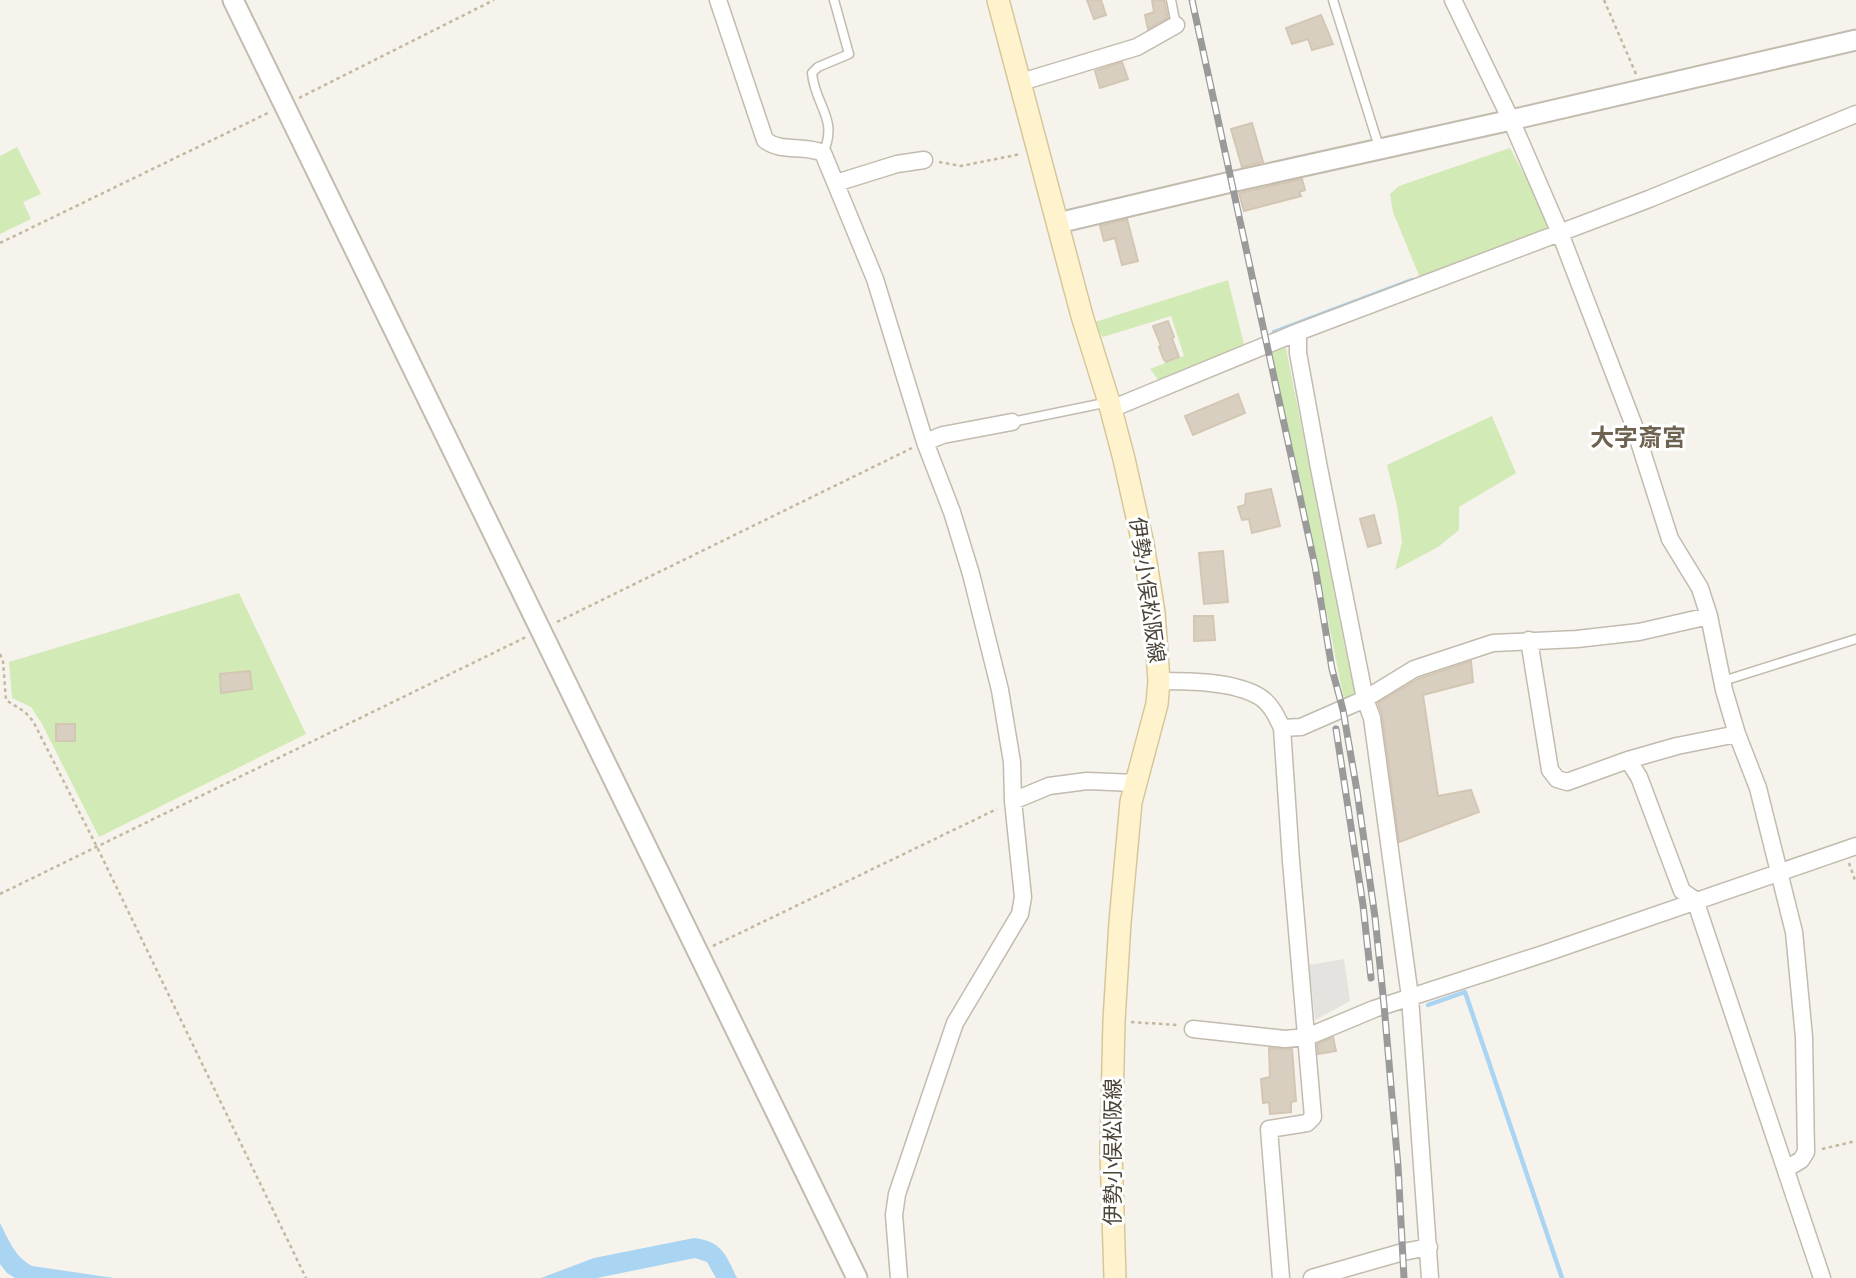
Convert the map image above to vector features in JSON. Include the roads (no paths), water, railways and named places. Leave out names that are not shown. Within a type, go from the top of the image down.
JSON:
[{"type":"main road","name":"伊勢小俣松阪線","points":[[998,0],[1085,327],[1124,460],[1143,544],[1154,612],[1157,704],[1135,783],[1129,821],[1114,1021],[1111,1152],[1115,1278]]},
{"type":"street","points":[[233,0],[857,1278]]},
{"type":"street","points":[[718,0],[765,140],[773,146],[815,149],[823,153],[875,279],[925,442],[952,512],[971,574],[1000,690],[1012,762],[1013,801],[1023,897],[1020,915],[955,1023],[897,1195],[894,1215],[899,1278]]},
{"type":"street","points":[[1453,0],[1511,120],[1560,233],[1633,423],[1670,539],[1700,588],[1709,616],[1737,734],[1758,789],[1794,932],[1804,1037],[1806,1152],[1801,1160],[1786,1169]]},
{"type":"street","points":[[1021,82],[1137,47],[1176,25]]},
{"type":"street","points":[[1058,223],[1856,40]]},
{"type":"street","points":[[1110,406],[1650,199],[1856,114]]},
{"type":"street","points":[[836,183],[897,164],[924,160]]},
{"type":"street","points":[[1298,332],[1298,353],[1310,417],[1365,699],[1372,718],[1410,997],[1430,1278]]},
{"type":"street","points":[[925,442],[943,435],[1012,422]]},
{"type":"street","points":[[1282,727],[1301,727],[1365,699],[1414,669],[1493,643],[1577,639],[1639,632],[1709,616]]},
{"type":"street","points":[[1529,640],[1550,770],[1557,779],[1567,782],[1677,746],[1737,734]]},
{"type":"street","points":[[1158,681],[1194,681],[1248,692],[1262,698],[1275,713],[1282,727],[1313,1117],[1307,1124],[1269,1129],[1281,1278]]},
{"type":"street","points":[[1628,760],[1639,777],[1682,891],[1695,900],[1822,1278]]},
{"type":"street","points":[[1013,801],[1048,786],[1087,781],[1135,783]]},
{"type":"street","points":[[1194,1029],[1285,1039],[1307,1037],[1374,1009],[1850,848]]},
{"type":"street","points":[[1312,1278],[1429,1247]]},
{"type":"lane","points":[[823,153],[830,132],[812,73],[818,66],[849,54],[834,0]]},
{"type":"lane","points":[[1171,0],[1176,25]]},
{"type":"lane","points":[[1333,0],[1379,148]]},
{"type":"lane","points":[[1012,422],[1110,406]]},
{"type":"lane","points":[[1723,681],[1856,639]]},
{"type":"water","points":[[0,1223],[16,1252],[32,1266],[114,1278],[15,1278],[0,1264]]},
{"type":"water","points":[[694,1238],[717,1246],[726,1256],[737,1278],[716,1278],[707,1262],[695,1258],[597,1278],[541,1278],[594,1258]]},
{"type":"waterway","points":[[1274,332],[1412,280]]},
{"type":"waterway","points":[[1428,1005],[1465,992],[1562,1278]]},
{"type":"railway","points":[[1192,0],[1315,566],[1332,669],[1343,710],[1357,791],[1384,1005],[1398,1166],[1404,1278]]},
{"type":"railway","points":[[1336,729],[1363,905],[1371,978]]},
{"type":"district","name":"大字斎宮","points":[[1638,438]]}]
